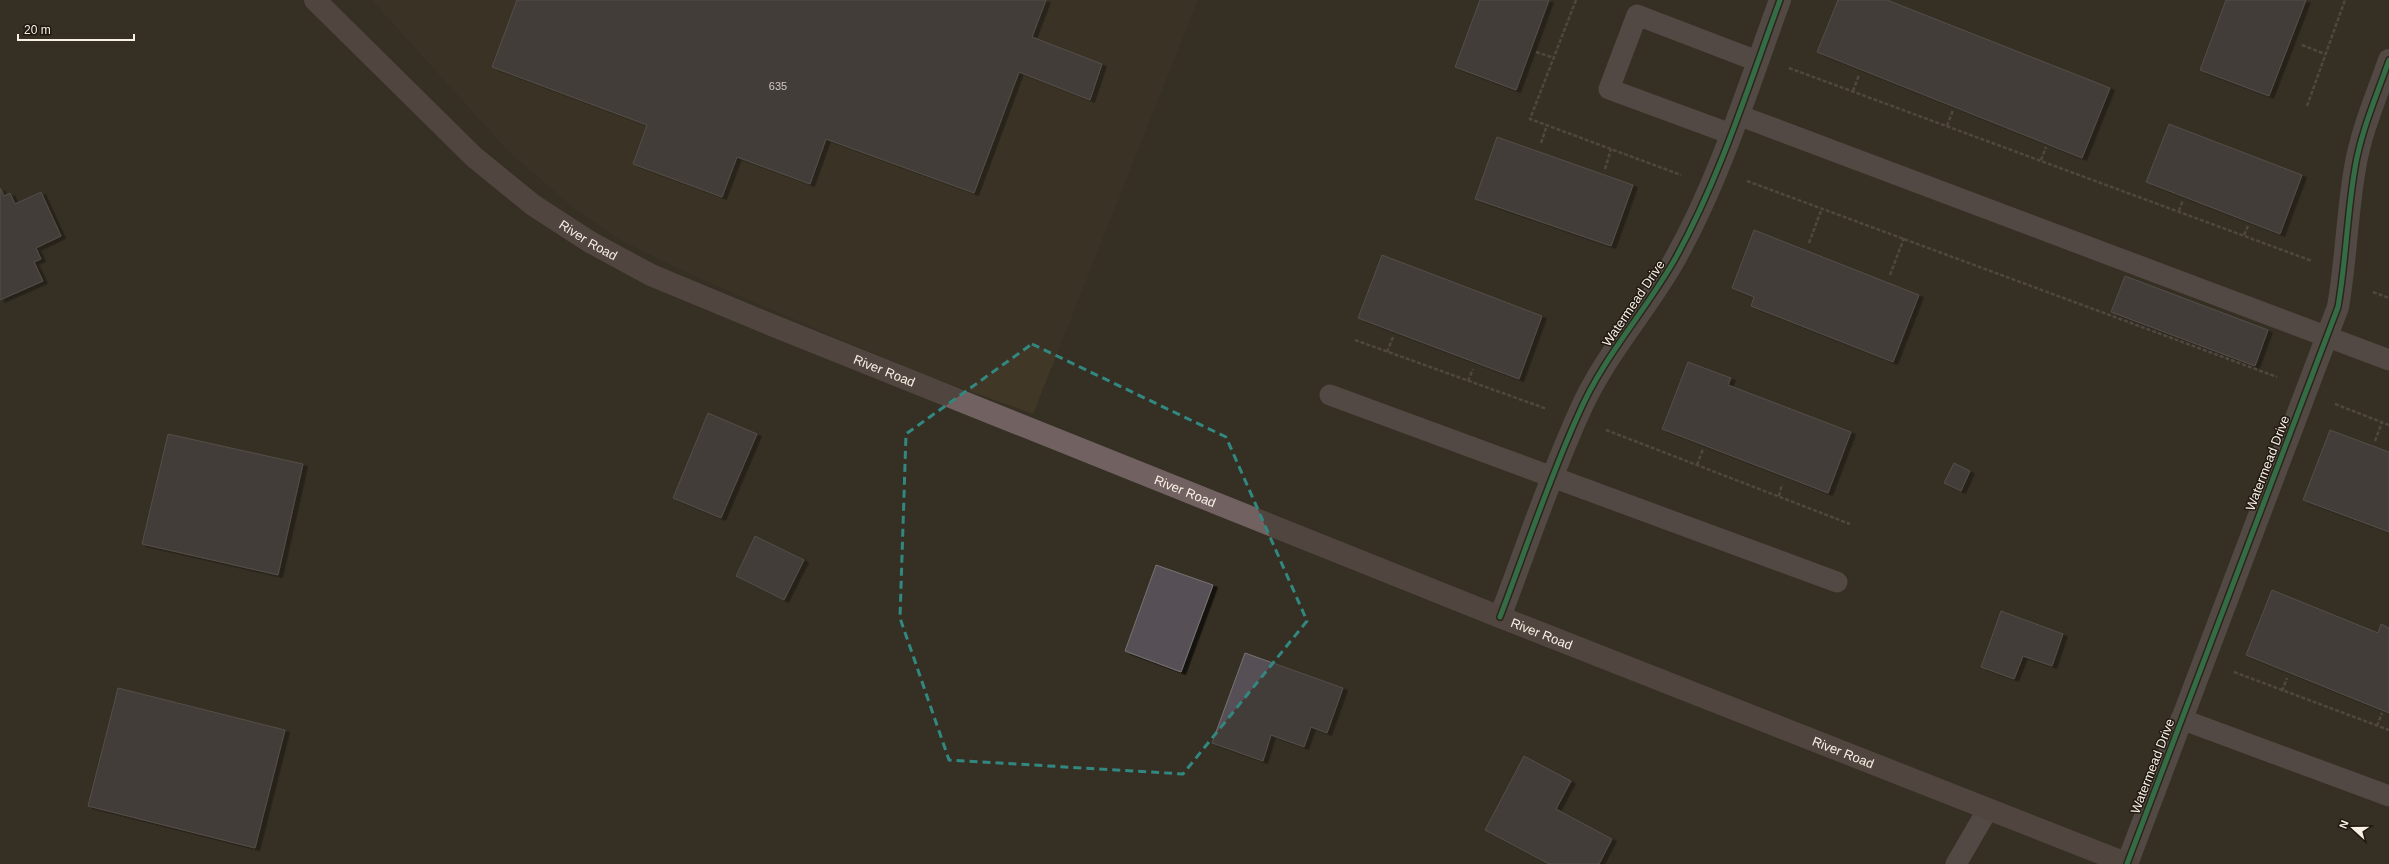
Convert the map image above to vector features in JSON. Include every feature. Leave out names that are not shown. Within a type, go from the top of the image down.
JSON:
[{"type":"main road","name":"River Road","points":[[315,0],[474,157],[527,200],[590,242],[651,274],[774,326],[1500,617],[2127,864]]},
{"type":"street","name":"Watermead Drive","points":[[1500,617],[1579,412],[1611,356],[1675,260],[1704,199],[1734,125],[1780,0]]},
{"type":"street","name":"Watermead Drive","points":[[2127,864],[2338,307],[2355,166],[2363,134],[2389,60]]},
{"type":"lane","points":[[1757,61],[1637,15],[1609,89],[1734,125],[2389,360]]},
{"type":"lane","points":[[1330,395],[1837,582]]},
{"type":"lane","points":[[2181,720],[2389,796]]},
{"type":"lane","points":[[1956,864],[1988,809]]},
{"type":"path","points":[[2307,106],[2345,0]]},
{"type":"path","points":[[2302,45],[2325,54]]},
{"type":"path","points":[[1536,52],[1554,58]]},
{"type":"path","points":[[1781,65],[2318,263]]},
{"type":"path","points":[[1853,91],[1859,75]]},
{"type":"path","points":[[1947,126],[1953,110]]},
{"type":"path","points":[[1541,143],[1547,125]]},
{"type":"path","points":[[2041,160],[2046,147]]},
{"type":"path","points":[[1605,169],[1612,149]]},
{"type":"path","points":[[1740,178],[2285,380]]},
{"type":"path","points":[[2178,211],[2183,200]]},
{"type":"path","points":[[1809,243],[1822,208]]},
{"type":"path","points":[[2244,235],[2248,226]]},
{"type":"path","points":[[1890,275],[1904,238]]},
{"type":"path","points":[[1387,352],[1393,337]]},
{"type":"path","points":[[1355,340],[1554,411]]},
{"type":"path","points":[[1468,381],[1473,369]]},
{"type":"path","points":[[2329,402],[2389,425]]},
{"type":"path","points":[[2375,441],[2382,422]]},
{"type":"path","points":[[1599,428],[1850,524]]},
{"type":"path","points":[[1697,465],[1703,449]]},
{"type":"path","points":[[1779,496],[1782,484]]},
{"type":"path","points":[[2228,670],[2389,730]]},
{"type":"path","points":[[2282,690],[2287,678]]},
{"type":"path","points":[[2377,726],[2382,713]]},
{"type":"highlighted area","points":[[1032,344],[1226,437],[1307,621],[1183,774],[949,760],[900,618],[906,434]]},
{"type":"shaded area","points":[[372,0],[1198,0],[1033,414],[917,372],[694,276],[622,241],[575,209],[509,152]]},
{"type":"building","points":[[517,0],[1046,0],[1032,37],[1102,64],[1090,100],[1019,72],[974,193],[826,139],[810,184],[737,157],[722,197],[633,164],[647,125],[492,67]]},
{"type":"building","points":[[1480,0],[1549,0],[1516,90],[1455,67]]},
{"type":"building","points":[[1838,0],[1887,0],[2110,88],[2082,158],[1817,52]]},
{"type":"building","points":[[2226,0],[2306,0],[2269,96],[2200,70]]},
{"type":"building","points":[[2169,124],[2302,175],[2280,234],[2146,182]]},
{"type":"building","points":[[1497,137],[1633,185],[1611,246],[1475,199]]},
{"type":"building","points":[[0,188],[4,196],[10,193],[15,204],[41,192],[61,236],[36,248],[41,259],[34,262],[43,281],[0,300]]},
{"type":"building","points":[[1754,230],[1919,295],[1893,362],[1751,306],[1754,297],[1732,288]]},
{"type":"building","points":[[1382,255],[1542,316],[1519,379],[1358,318]]},
{"type":"building","points":[[2125,276],[2268,330],[2255,366],[2111,312]]},
{"type":"building","points":[[1688,362],[1731,378],[1728,385],[1851,432],[1828,493],[1662,429]]},
{"type":"building","points":[[708,413],[757,434],[721,518],[673,498]]},
{"type":"building","points":[[2330,430],[2389,452],[2389,532],[2303,500]]},
{"type":"building","points":[[168,434],[303,464],[278,575],[142,544]]},
{"type":"building","points":[[1954,463],[1970,471],[1961,491],[1944,483]]},
{"type":"building","points":[[755,536],[804,560],[784,600],[736,576]]},
{"type":"building","points":[[1156,565],[1213,585],[1181,672],[1125,651]]},
{"type":"building","points":[[2272,590],[2378,633],[2381,624],[2389,628],[2389,713],[2246,655]]},
{"type":"building","points":[[2001,611],[2063,634],[2052,666],[2023,656],[2014,679],[1981,667]]},
{"type":"building","points":[[1245,653],[1343,688],[1327,733],[1311,727],[1304,747],[1271,735],[1263,761],[1212,743]]},
{"type":"building","points":[[118,688],[285,730],[255,848],[88,806]]},
{"type":"building","points":[[1524,756],[1571,781],[1556,809],[1612,839],[1599,864],[1549,864],[1485,830]]},
{"type":"cycle path","points":[[1500,617],[1558,463],[1589,392],[1612,354],[1663,279],[1675,259],[1706,197],[1720,164],[1780,0]]},
{"type":"cycle path","points":[[2127,864],[2338,307],[2352,185],[2358,154],[2365,127],[2389,60]]}]
